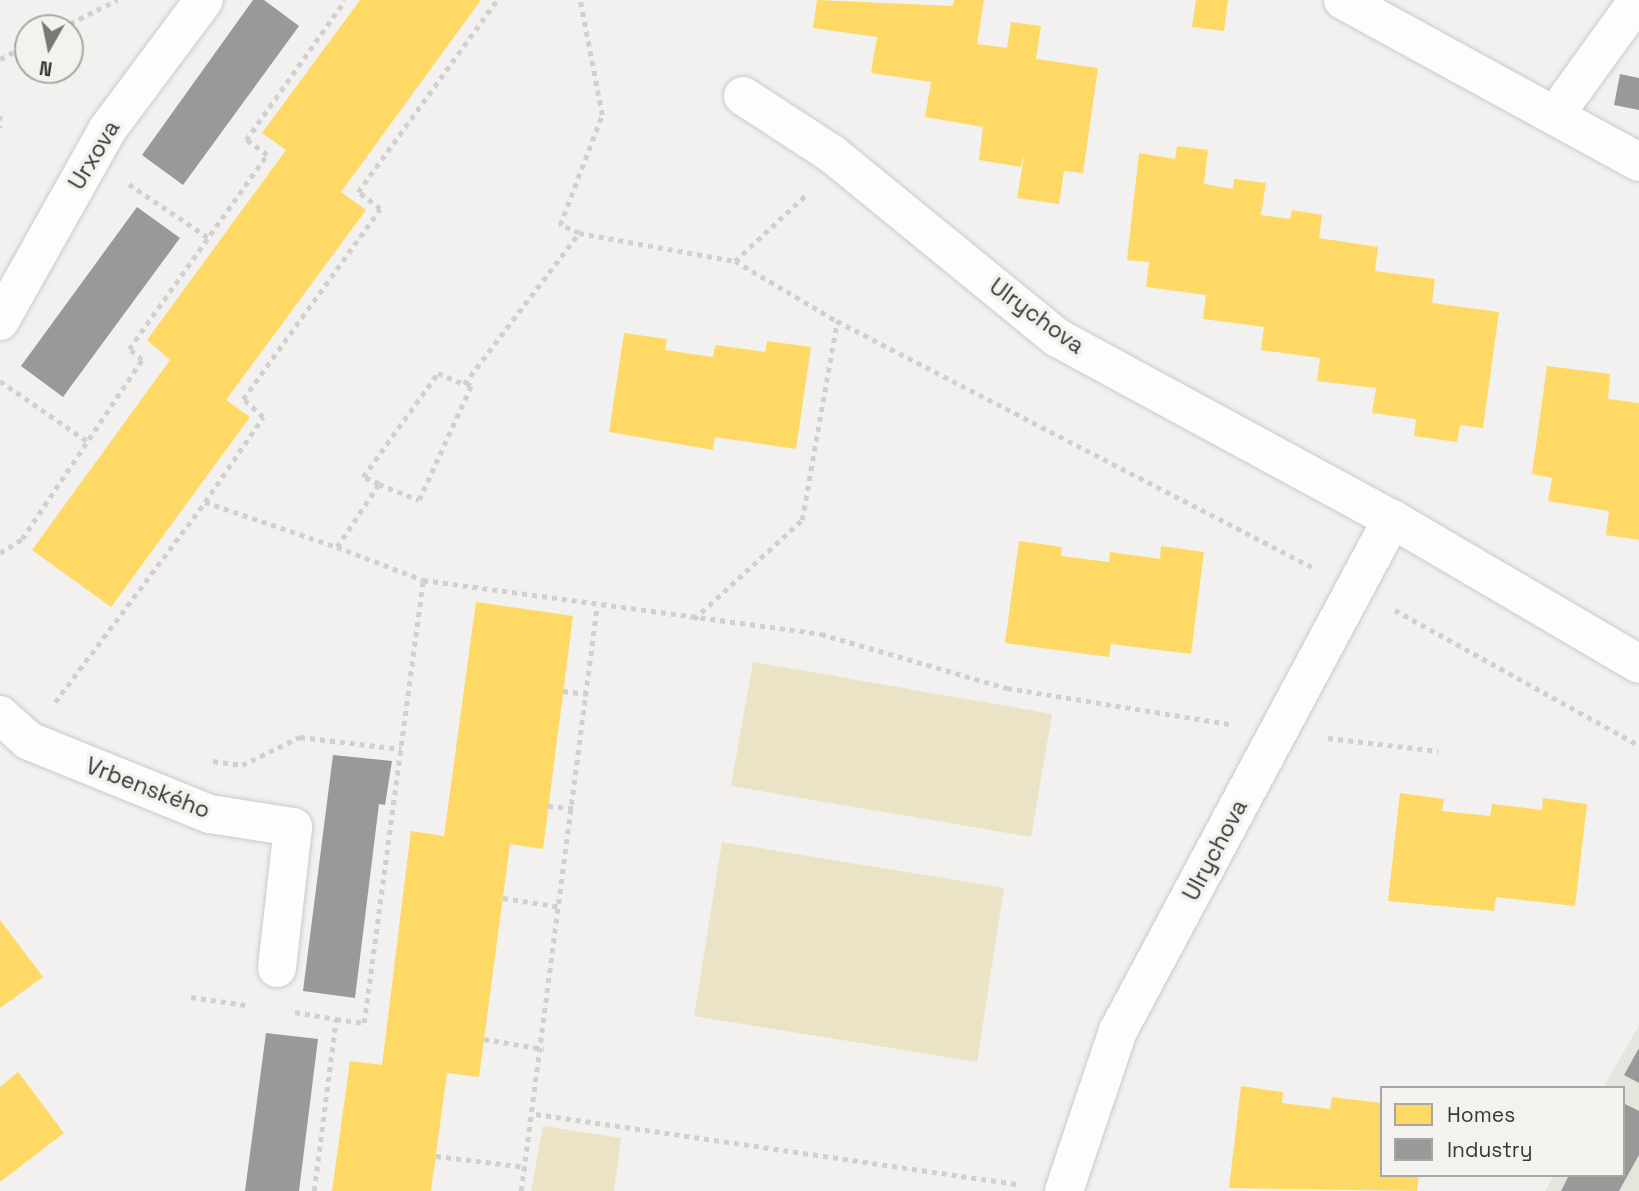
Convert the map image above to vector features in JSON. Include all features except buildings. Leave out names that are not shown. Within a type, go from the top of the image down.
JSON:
[{"type":"street","name":"Urxova","points":[[0,321],[91,158],[204,0]]},
{"type":"street","points":[[1343,0],[1639,162]]},
{"type":"street","points":[[1555,115],[1638,0]]},
{"type":"street","name":"Ulrychova","points":[[743,96],[832,154],[1058,338],[1392,519],[1639,664]]},
{"type":"street","name":"Ulrychova","points":[[1064,1191],[1118,1031],[1392,519]]},
{"type":"street","name":"Vrbenského","points":[[0,715],[29,741],[209,814],[293,827],[277,968]]},
{"type":"path","points":[[84,16],[117,0]]},
{"type":"path","points":[[0,552],[22,539],[142,360],[130,349],[267,155],[246,140],[345,0]]},
{"type":"path","points":[[63,714],[50,709],[205,502],[263,416],[243,399],[380,209],[358,192],[497,0]]},
{"type":"path","points":[[580,0],[602,115],[560,225],[579,233],[735,261],[838,321],[1323,573]]},
{"type":"path","points":[[0,116],[0,128]]},
{"type":"path","points":[[735,261],[800,205],[832,154]]},
{"type":"path","points":[[91,158],[209,238]]},
{"type":"path","points":[[464,384],[579,233]]},
{"type":"path","points":[[694,619],[802,520],[838,321]]},
{"type":"path","points":[[438,373],[464,384],[471,386],[419,500],[363,477],[438,373]]},
{"type":"path","points":[[0,381],[87,441]]},
{"type":"path","points":[[337,547],[379,484]]},
{"type":"path","points":[[205,502],[423,580],[597,606],[821,634],[1007,688],[1279,731],[1438,751]]},
{"type":"path","points":[[289,1011],[364,1023],[423,580]]},
{"type":"path","points":[[521,1191],[536,1114],[597,606]]},
{"type":"path","points":[[1389,607],[1639,745]]},
{"type":"path","points":[[564,691],[587,694]]},
{"type":"path","points":[[203,760],[242,765],[300,737],[401,749]]},
{"type":"path","points":[[548,806],[573,808]]},
{"type":"path","points":[[503,898],[561,906]]},
{"type":"path","points":[[191,998],[252,1006]]},
{"type":"path","points":[[314,1191],[336,1019]]},
{"type":"path","points":[[484,1039],[544,1049]]},
{"type":"path","points":[[536,1114],[1064,1191]]},
{"type":"path","points":[[436,1156],[526,1167]]},
{"type":"shaded area","points":[[753,662],[1052,714],[1031,837],[731,786]]},
{"type":"shaded area","points":[[722,842],[1004,888],[977,1062],[694,1016]]},
{"type":"shaded area","points":[[1639,1025],[1639,1191],[1545,1191],[1553,1177],[1625,1177],[1625,1086],[1604,1086]]},
{"type":"shaded area","points":[[543,1126],[621,1138],[614,1191],[531,1191]]}]
